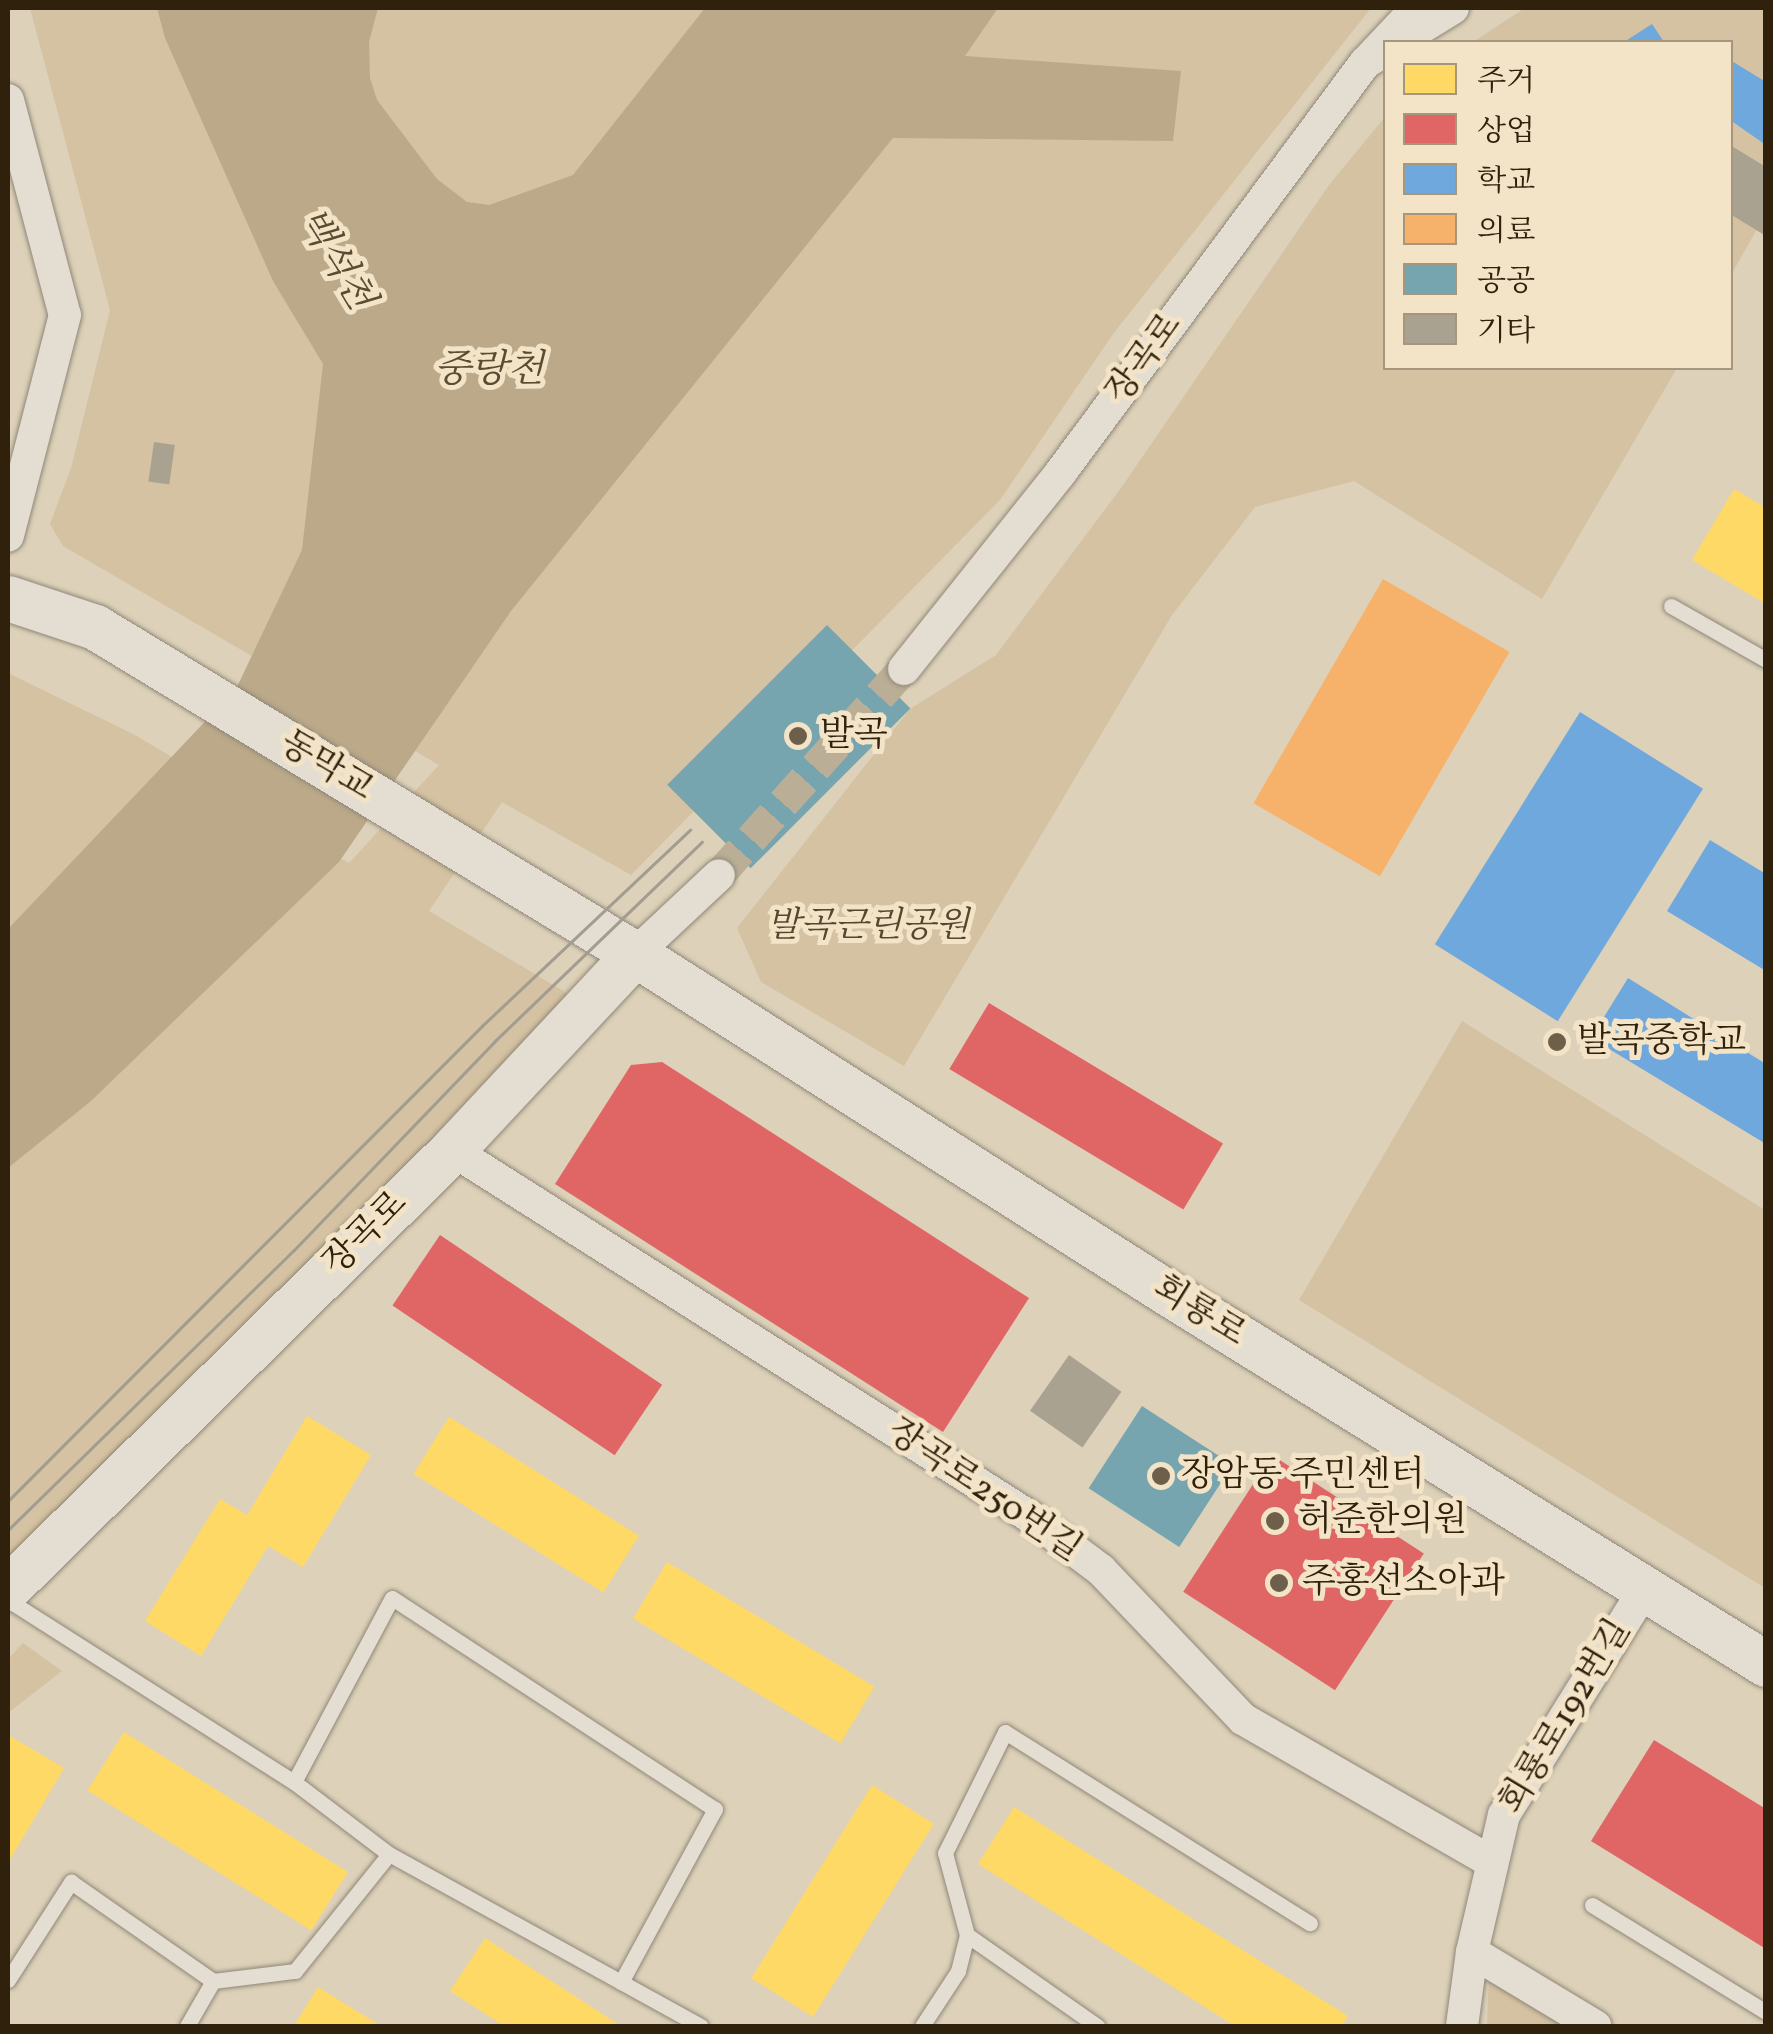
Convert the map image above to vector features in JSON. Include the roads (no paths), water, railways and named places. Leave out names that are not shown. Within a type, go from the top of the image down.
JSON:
[{"type":"street","name":"장곡로","points":[[1389,40],[1417,8]]},
{"type":"street","points":[[1400,40],[1453,8]]},
{"type":"street","name":"장곡로","points":[[904,669],[1061,472],[1375,56]]},
{"type":"street","points":[[8,100],[64,315],[8,536]]},
{"type":"street","name":"동막교","points":[[8,598],[95,627],[635,954]]},
{"type":"street","name":"장곡로","points":[[8,1588],[452,1150],[635,954],[718,875]]},
{"type":"street","name":"회룡로","points":[[635,954],[1168,1293],[1766,1664]]},
{"type":"street","name":"장곡로250번길","points":[[452,1150],[1029,1516],[1101,1570],[1243,1719],[1275,1742],[1490,1861]]},
{"type":"street","name":"회룡로192번길","points":[[1462,2026],[1490,1861],[1504,1815],[1646,1587]]},
{"type":"street","points":[[1472,1952],[1596,2026]]},
{"type":"lane","points":[[1671,606],[1766,660]]},
{"type":"lane","points":[[294,1782],[392,1598],[715,1809],[620,1982]]},
{"type":"lane","points":[[8,1600],[294,1782],[389,1854],[701,2026]]},
{"type":"lane","points":[[922,2026],[958,1971],[968,1935],[945,1854],[1005,1732],[1310,1923]]},
{"type":"lane","points":[[8,1980],[71,1882],[213,1981],[295,1971],[389,1854]]},
{"type":"lane","points":[[1592,1904],[1766,2012]]},
{"type":"lane","points":[[968,1935],[1097,2026]]},
{"type":"lane","points":[[188,2026],[213,1981]]},
{"type":"water","name":"중랑천","points":[[157,8],[378,8],[369,42],[370,78],[377,100],[437,179],[467,202],[489,205],[573,175],[705,8],[998,8],[965,56],[1181,71],[1173,141],[893,138],[511,611],[339,862],[91,1101],[8,1168],[8,929],[236,689],[302,550],[323,364],[273,281],[165,38]]},
{"type":"tunnel","points":[[719,875],[904,669]]},
{"type":"tram line","points":[[8,1501],[482,1026],[690,830]]},
{"type":"tram line","points":[[8,1530],[294,1250],[495,1041],[702,842]]},
{"type":"place","name":"발곡","points":[[798,736]]},
{"type":"place","name":"발곡중학교","points":[[1557,1042]]},
{"type":"place","name":"장암동 주민센터","points":[[1161,1476]]},
{"type":"place","name":"허준한의원","points":[[1275,1521]]},
{"type":"place","name":"주홍선소아과","points":[[1279,1583]]},
{"type":"water label","name":"백석천","points":[[334,260]]},
{"type":"park label","name":"발곡근린공원","points":[[868,927]]}]
